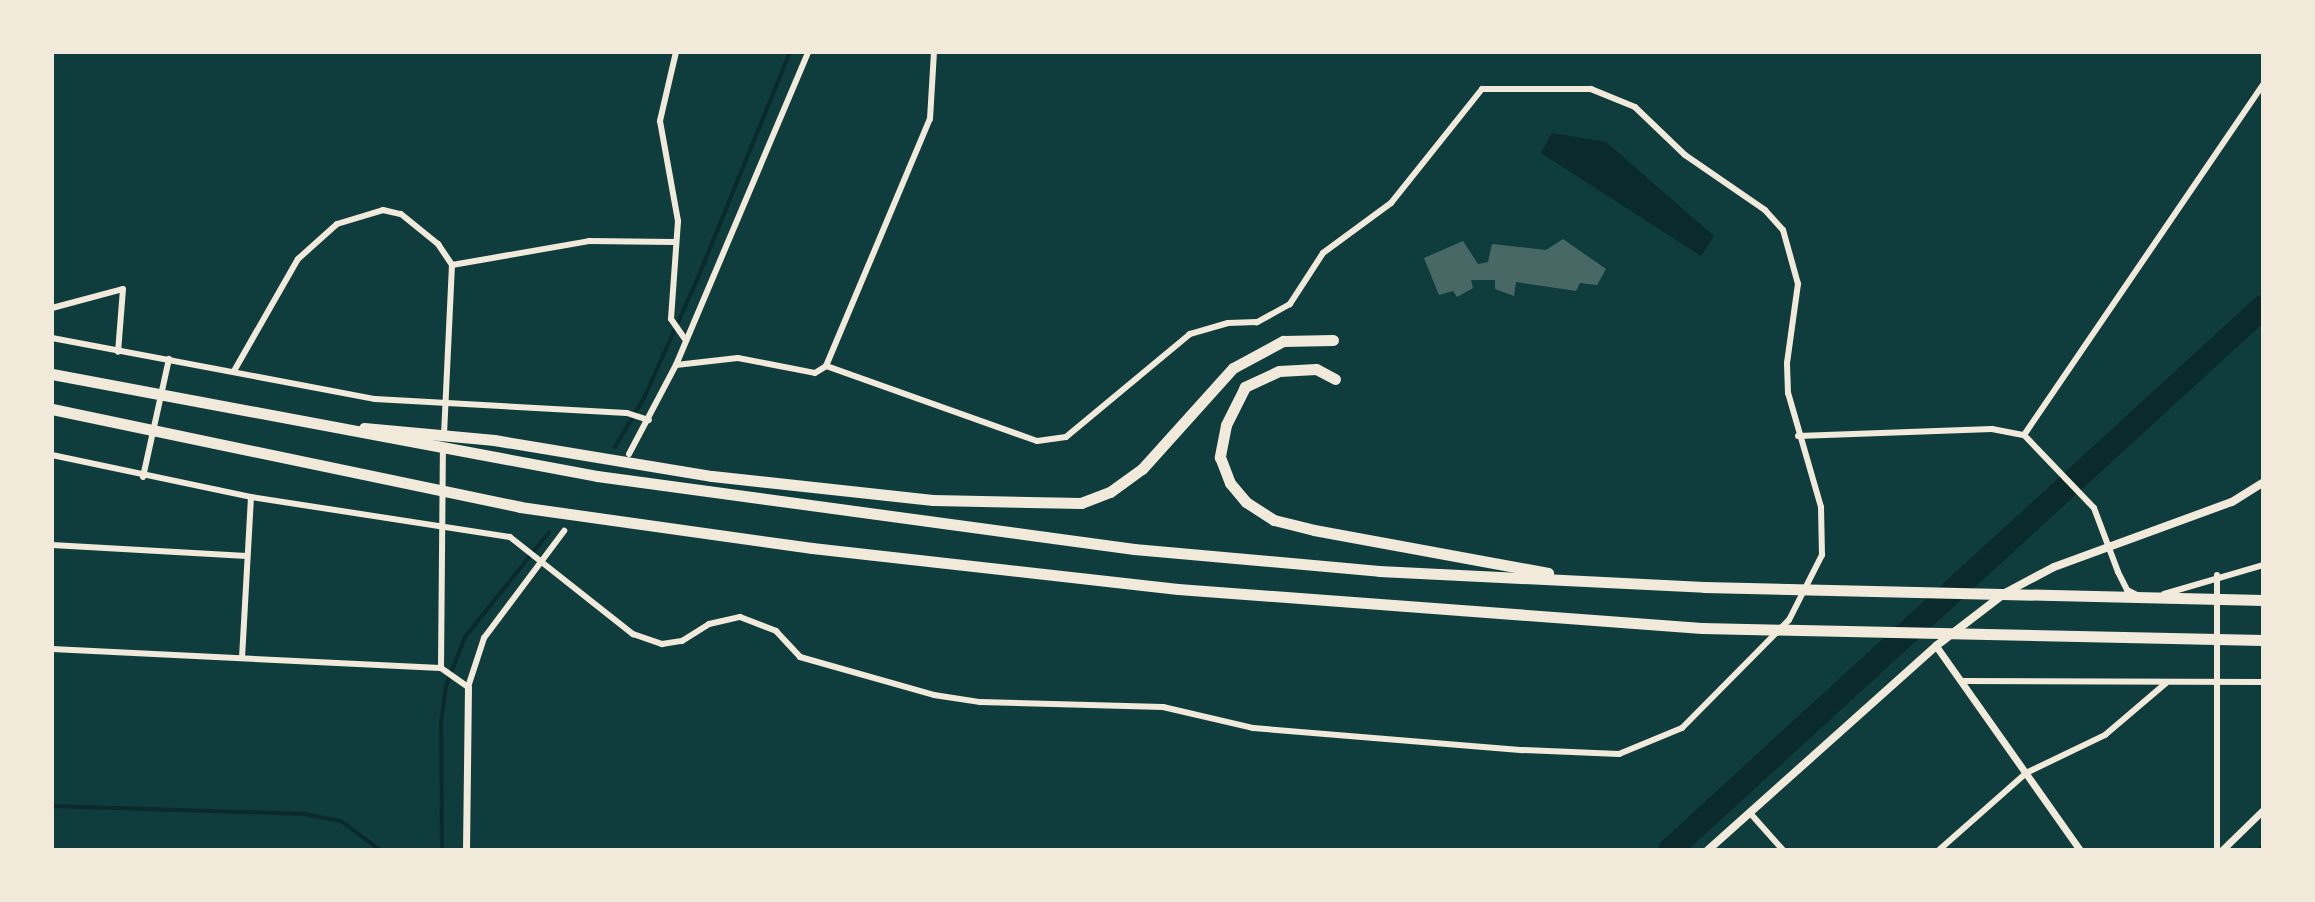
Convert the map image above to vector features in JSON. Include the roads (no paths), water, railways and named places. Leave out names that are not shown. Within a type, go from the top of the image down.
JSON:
[{"type":"highway","points":[[300,423],[494,440],[712,476],[933,500],[1081,503],[1110,492],[1142,469],[1233,368],[1283,341],[1333,340]]},
{"type":"highway","points":[[1335,379],[1316,369],[1279,371],[1245,387],[1226,425],[1220,457],[1230,483],[1246,502],[1274,520],[1314,530],[1588,580]]},
{"type":"highway","points":[[52,374],[300,423],[711,494],[1134,549],[1379,571],[1704,587],[2263,600]]},
{"type":"highway","points":[[52,409],[505,504],[675,530],[1178,589],[1702,628],[2263,640]]},
{"type":"main road","points":[[1708,850],[1936,646],[2005,593],[2111,545],[2232,502],[2263,483]]},
{"type":"street","points":[[676,52],[660,121],[678,221],[674,242],[671,319],[685,339]]},
{"type":"street","points":[[629,454],[676,365],[808,52]]},
{"type":"street","points":[[676,365],[738,358],[815,373],[826,366],[930,119],[934,52]]},
{"type":"street","points":[[2024,435],[2263,84]]},
{"type":"street","points":[[52,455],[143,477],[251,497],[510,537],[643,640],[673,643],[723,619],[740,617],[776,631],[800,657],[934,695],[980,702],[1163,707],[1253,728],[1619,754],[1682,728],[1789,620],[1822,555],[1824,534],[1812,471],[1798,436],[1787,363],[1798,284],[1783,230],[1765,210],[1685,155],[1635,107],[1591,89],[1482,89],[1391,203],[1323,253],[1290,304],[1257,322],[1228,323],[1190,334],[1066,437],[1026,437],[826,366]]},
{"type":"street","points":[[234,371],[298,259],[337,224],[383,210],[401,214],[438,244],[452,265],[439,527],[441,668]]},
{"type":"street","points":[[452,265],[589,241],[674,242]]},
{"type":"street","points":[[52,308],[123,289],[118,352]]},
{"type":"street","points":[[52,338],[375,399],[627,413],[649,420]]},
{"type":"street","points":[[143,477],[169,359]]},
{"type":"street","points":[[1798,436],[1992,429],[2024,435],[2052,460],[2085,497],[2111,545],[2127,590],[2139,596],[2172,592],[2217,575],[2263,565]]},
{"type":"street","points":[[242,658],[251,497]]},
{"type":"street","points":[[466,850],[468,687],[484,638],[564,531]]},
{"type":"street","points":[[52,545],[247,556]]},
{"type":"street","points":[[2217,575],[2219,850]]},
{"type":"street","points":[[1936,646],[1964,681],[2080,850]]},
{"type":"street","points":[[52,649],[441,668],[468,687]]},
{"type":"street","points":[[1964,681],[2263,682]]},
{"type":"street","points":[[1939,850],[2026,773],[2105,735],[2166,682]]},
{"type":"street","points":[[2219,850],[2263,810]]},
{"type":"street","points":[[1750,813],[1783,850]]},
{"type":"water","points":[[1552,133],[1606,142],[1714,236],[1701,256],[1541,153]]},
{"type":"waterway","points":[[615,447],[644,398],[697,280],[790,52]]},
{"type":"waterway","points":[[1670,850],[2263,307]]},
{"type":"waterway","points":[[442,850],[441,722],[446,686],[465,637],[549,532]]},
{"type":"waterway","points":[[52,806],[304,814],[341,821],[380,850]]},
{"type":"waterway","points":[[2258,850],[2263,846]]}]
